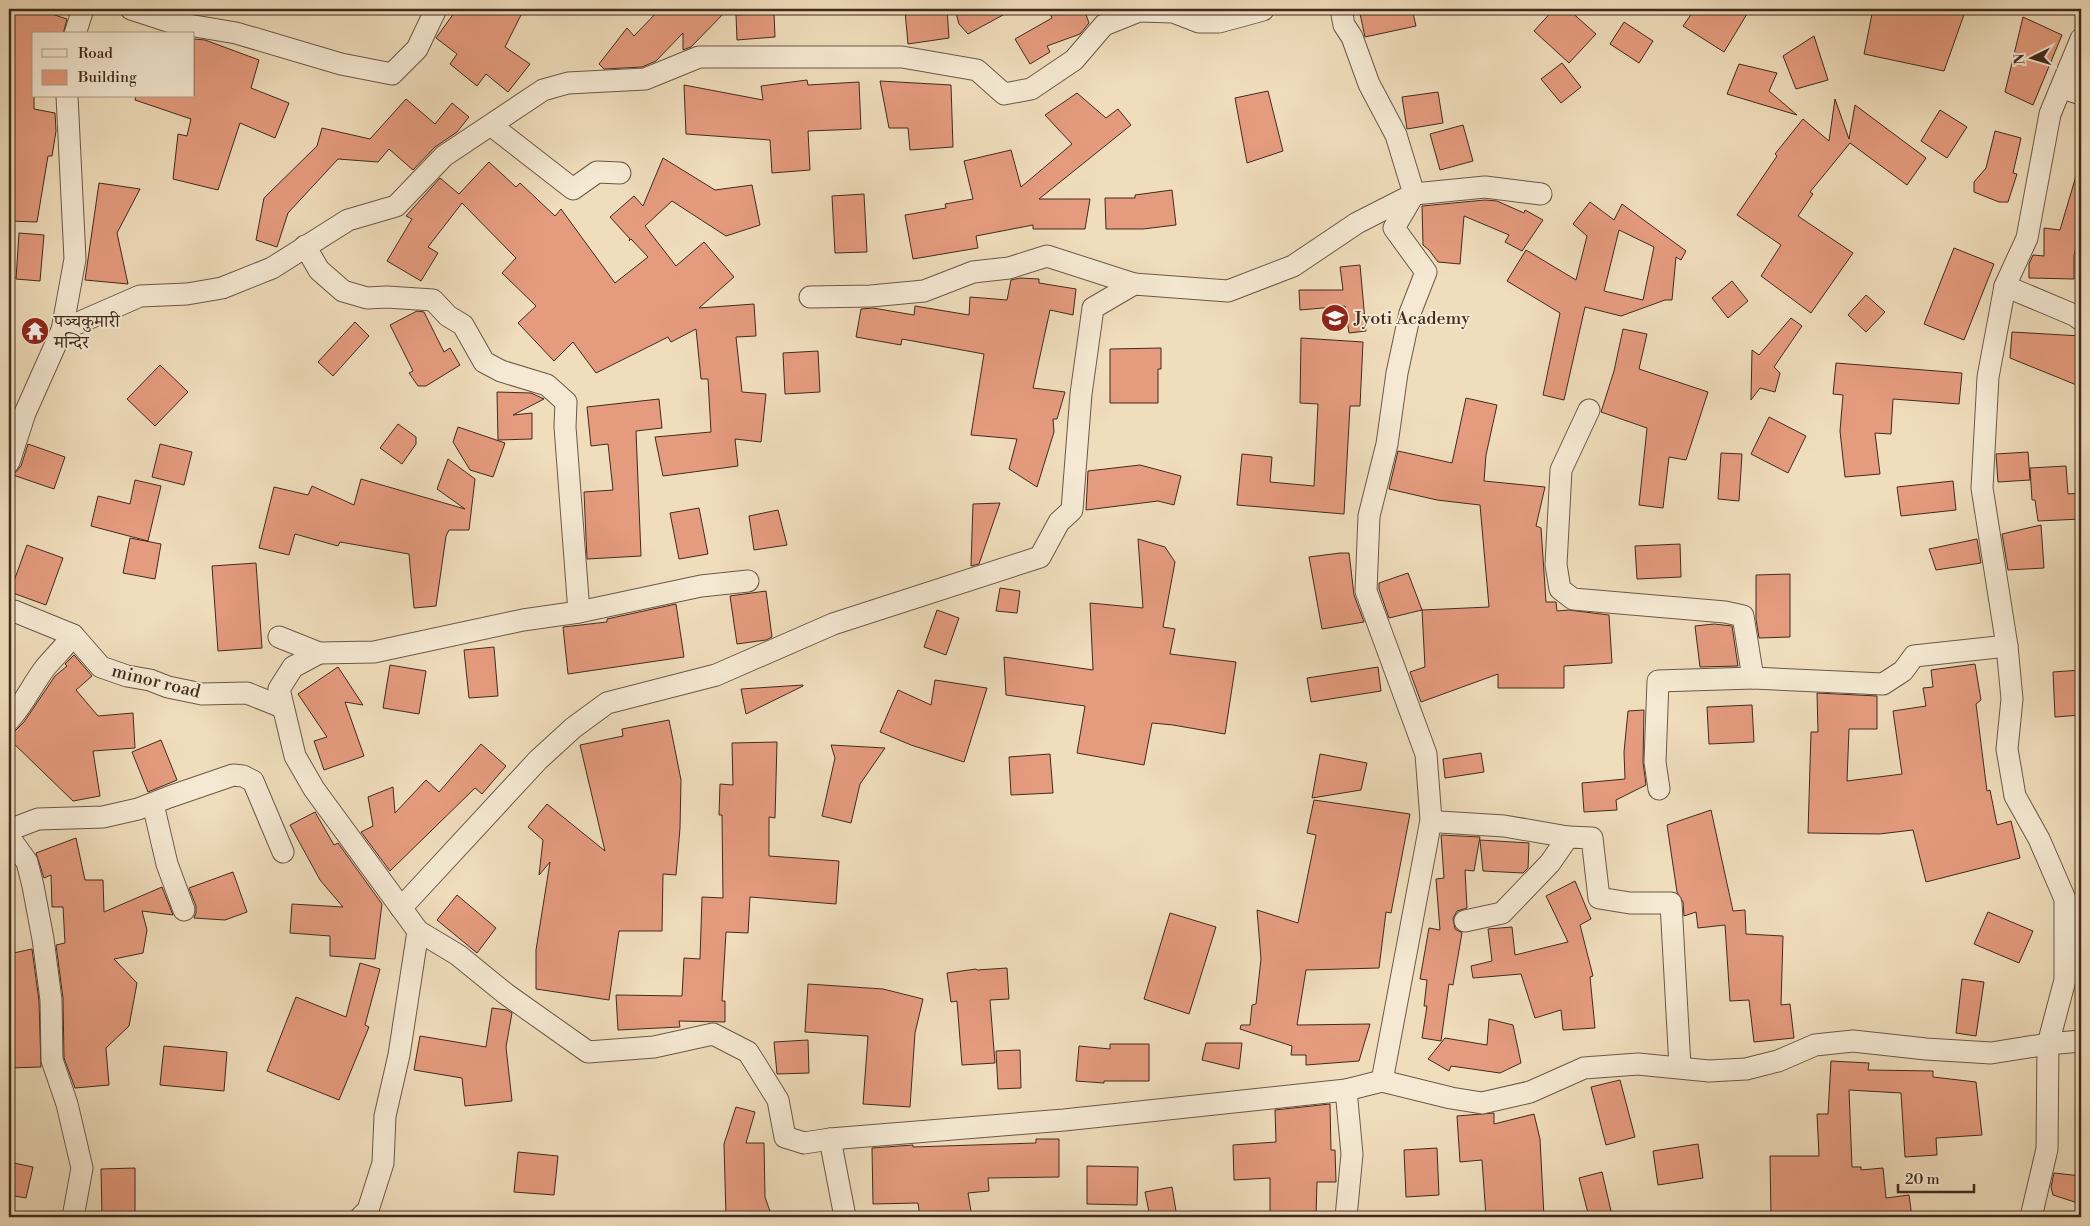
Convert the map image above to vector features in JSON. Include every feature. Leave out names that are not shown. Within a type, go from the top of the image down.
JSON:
[{"type":"street","points":[[76,32],[83,9]]},
{"type":"street","points":[[131,9],[171,22],[236,33],[341,64],[392,74],[417,49],[436,9]]},
{"type":"street","points":[[62,330],[140,296],[188,294],[222,288],[272,268],[348,220],[396,206],[444,156],[544,90],[568,83],[645,79],[699,57],[902,57],[976,70],[1004,94],[1031,89],[1074,60],[1102,17],[1139,11],[1173,12],[1199,22],[1219,22],[1269,9]]},
{"type":"street","points":[[1341,9],[1344,25],[1352,37],[1369,84],[1396,135],[1414,194],[1394,228],[1426,272],[1410,313],[1397,373],[1387,444],[1369,516],[1366,592],[1426,754],[1431,820],[1382,1081]]},
{"type":"street","points":[[2031,1217],[2047,1149],[2048,1044],[2065,980],[2065,899],[2039,839],[2014,796],[2007,749],[2012,699],[2007,646],[1982,488],[1988,377],[2005,286],[2026,238],[2050,114],[2072,91],[2081,39]]},
{"type":"street","points":[[9,462],[25,413],[62,330],[75,259],[67,98]]},
{"type":"street","points":[[492,126],[573,189],[597,172],[620,173]]},
{"type":"street","points":[[810,297],[871,296],[924,291],[973,272],[1009,268],[1047,256],[1134,284],[1228,290],[1293,266],[1357,223],[1414,194],[1485,187],[1541,194]]},
{"type":"street","points":[[305,246],[318,270],[343,292],[366,298],[387,297],[434,300],[448,316],[463,325],[484,362],[501,371],[547,385],[566,402],[565,427],[579,612]]},
{"type":"street","points":[[401,908],[538,760],[573,728],[607,702],[716,675],[833,624],[1040,557],[1059,522],[1072,510],[1081,394],[1093,308],[1134,284]]},
{"type":"street","points":[[2005,286],[2074,315],[2081,320]]},
{"type":"street","points":[[1589,410],[1561,470],[1556,565],[1560,589],[1573,599],[1725,612],[1743,616],[1753,678]]},
{"type":"street","points":[[279,637],[319,653],[374,652],[523,620],[579,612],[700,586],[748,581]]},
{"type":"street","name":"minor road","points":[[9,720],[19,709],[45,668],[65,647],[73,635],[101,667],[127,676],[202,694],[247,693],[282,707]]},
{"type":"street","points":[[1659,789],[1655,762],[1658,681],[1753,678],[1883,684],[1903,671],[1914,656],[2007,646]]},
{"type":"street","points":[[319,653],[293,667],[279,689],[295,756],[314,789],[418,932],[458,954],[506,994],[588,1052],[654,1047],[713,1034],[748,1052],[778,1100],[785,1137],[804,1143],[830,1139],[1064,1120],[1346,1090],[1382,1081],[1451,1098],[1482,1103],[1530,1092],[1584,1068],[1638,1064],[1708,1071],[1746,1069],[1778,1061],[1815,1045],[1854,1041],[1926,1049],[1991,1053],[2081,1041]]},
{"type":"street","points":[[9,830],[38,819],[103,817],[138,810],[233,775],[243,776],[253,781],[283,852]]},
{"type":"street","points":[[153,804],[167,864],[184,910]]},
{"type":"street","points":[[1431,820],[1504,826],[1568,837],[1592,838],[1599,898],[1630,903],[1671,903],[1680,1067]]},
{"type":"street","points":[[9,837],[27,862],[33,886],[43,938],[51,1000],[52,1060],[66,1104],[82,1168],[72,1217]]},
{"type":"street","points":[[1465,921],[1502,914],[1550,863],[1568,837]]},
{"type":"street","points":[[361,1217],[368,1210],[384,1163],[385,1116],[399,1055],[418,932]]},
{"type":"street","points":[[1346,1090],[1352,1154],[1346,1217]]},
{"type":"street","points":[[830,1139],[845,1217]]},
{"type":"building","points":[[9,9],[37,9],[67,19],[64,32],[32,32],[32,98],[34,98],[34,109],[55,113],[56,131],[52,156],[48,156],[37,222],[9,221]]},
{"type":"building","points":[[457,9],[524,9],[505,47],[530,64],[508,92],[486,74],[477,86],[450,64],[457,54],[436,38]]},
{"type":"building","points":[[660,9],[728,9],[691,47],[683,50],[683,33],[656,61],[642,67],[604,69],[599,64],[627,28],[634,36]]},
{"type":"building","points":[[947,9],[949,38],[908,44],[905,11]]},
{"type":"building","points":[[955,9],[1014,9],[968,34],[959,24]]},
{"type":"building","points":[[1048,9],[1084,9],[1089,23],[1080,34],[1047,46],[1050,52],[1030,64],[1015,39],[1052,18]]},
{"type":"building","points":[[1359,9],[1412,9],[1416,26],[1365,37]]},
{"type":"building","points":[[1554,9],[1568,9],[1596,34],[1569,63],[1534,31]]},
{"type":"building","points":[[1695,9],[1750,9],[1724,52],[1683,26]]},
{"type":"building","points":[[1873,9],[1966,9],[1944,71],[1864,54]]},
{"type":"building","points":[[774,13],[775,37],[737,40],[736,15]]},
{"type":"building","points":[[2023,17],[2062,35],[2033,105],[2005,92]]},
{"type":"building","points":[[1624,22],[1653,41],[1639,63],[1610,44]]},
{"type":"building","points":[[1814,36],[1828,80],[1796,89],[1783,56]]},
{"type":"building","points":[[195,39],[205,40],[259,60],[251,88],[289,103],[275,138],[240,123],[218,190],[173,179],[178,134],[187,136],[191,119],[135,100],[136,98],[195,98]]},
{"type":"building","points":[[1562,63],[1581,87],[1561,103],[1541,79]]},
{"type":"building","points":[[1739,64],[1777,73],[1769,91],[1797,115],[1727,94]]},
{"type":"building","points":[[807,80],[808,85],[859,82],[861,129],[808,131],[810,170],[772,173],[770,140],[686,134],[684,85],[763,100],[761,86]]},
{"type":"building","points":[[880,81],[951,85],[953,147],[910,150],[908,128],[889,128]]},
{"type":"building","points":[[1268,91],[1283,151],[1247,163],[1235,98]]},
{"type":"building","points":[[1438,92],[1443,123],[1407,129],[1402,97]]},
{"type":"building","points":[[1077,93],[1106,118],[1118,109],[1131,125],[1039,199],[1090,199],[1085,229],[1033,229],[1033,225],[976,236],[978,248],[913,259],[905,215],[946,208],[945,204],[973,199],[964,161],[1011,150],[1021,187],[1072,144],[1045,115]]},
{"type":"building","points":[[406,99],[435,124],[452,103],[469,117],[457,132],[435,147],[413,170],[389,149],[378,162],[338,159],[288,213],[277,247],[256,240],[264,198],[317,146],[322,128],[370,139]]},
{"type":"building","points":[[1835,99],[1849,139],[1855,105],[1926,158],[1907,185],[1850,143],[1810,192],[1813,194],[1798,216],[1853,253],[1811,313],[1761,276],[1781,245],[1737,215],[1777,156],[1775,154],[1803,119],[1829,141]]},
{"type":"building","points":[[1940,110],[1967,127],[1947,158],[1921,141]]},
{"type":"building","points":[[1463,125],[1473,161],[1440,170],[1430,134]]},
{"type":"building","points":[[1995,131],[2021,138],[2013,173],[2017,174],[2008,202],[1999,202],[1974,192],[1974,182],[1986,168]]},
{"type":"building","points":[[663,158],[715,190],[752,185],[760,225],[726,236],[672,201],[645,226],[676,266],[704,242],[734,277],[699,308],[754,304],[756,336],[736,337],[742,392],[766,394],[761,442],[735,439],[738,466],[663,476],[655,437],[711,432],[708,379],[701,379],[696,329],[671,342],[668,337],[596,373],[573,342],[554,361],[518,323],[536,306],[502,273],[516,258],[462,203],[428,247],[438,253],[421,281],[387,261],[412,219],[406,216],[440,178],[459,194],[489,162],[516,187],[520,183],[555,216],[561,209],[615,283],[648,257],[631,239],[629,241],[630,239],[610,217],[634,196],[643,206]]},
{"type":"building","points":[[2076,176],[2081,176],[2081,225],[2074,256],[2074,279],[2029,278],[2029,264],[2033,255],[2044,256],[2044,228],[2060,230]]},
{"type":"building","points":[[99,183],[140,189],[117,233],[128,284],[85,280]]},
{"type":"building","points":[[1172,190],[1176,225],[1143,229],[1106,229],[1105,198],[1135,198],[1135,195]]},
{"type":"building","points":[[864,194],[867,252],[835,253],[832,196]]},
{"type":"building","points":[[1485,200],[1497,201],[1524,213],[1525,210],[1543,220],[1522,251],[1505,242],[1509,235],[1464,216],[1460,264],[1438,262],[1423,245],[1422,206]]},
{"type":"building","points":[[1590,202],[1614,220],[1622,204],[1686,251],[1681,260],[1676,257],[1672,300],[1665,300],[1621,316],[1585,307],[1564,400],[1543,395],[1560,313],[1507,281],[1526,250],[1576,280],[1587,236],[1573,224]],"holes":[[[1619,230],[1654,247],[1643,300],[1604,291]]]},
{"type":"building","points":[[19,233],[44,235],[40,281],[16,279]]},
{"type":"building","points":[[1954,248],[1994,264],[1964,340],[1924,324]]},
{"type":"building","points":[[1360,265],[1366,331],[1349,333],[1345,306],[1300,310],[1299,290],[1343,290],[1340,267]]},
{"type":"building","points":[[1020,278],[1039,279],[1039,283],[1076,289],[1073,315],[1050,310],[1033,388],[1065,392],[1057,419],[1053,419],[1054,432],[1037,487],[1009,469],[1017,439],[971,435],[984,354],[902,339],[901,345],[856,337],[861,309],[873,308],[914,315],[915,306],[969,315],[970,297],[1007,300],[1011,280]]},
{"type":"building","points":[[1732,281],[1748,301],[1728,318],[1712,298]]},
{"type":"building","points":[[1866,295],[1885,312],[1866,332],[1848,315]]},
{"type":"building","points":[[417,311],[424,312],[444,352],[450,348],[460,365],[426,386],[418,386],[409,373],[413,371],[390,325]]},
{"type":"building","points":[[1791,318],[1802,326],[1774,367],[1780,373],[1775,392],[1760,388],[1751,400],[1752,350],[1759,355]]},
{"type":"building","points":[[355,322],[369,336],[333,376],[318,362]]},
{"type":"building","points":[[1623,329],[1647,334],[1639,369],[1708,392],[1686,460],[1669,457],[1663,508],[1639,505],[1647,428],[1601,412],[1614,371]]},
{"type":"building","points":[[2012,332],[2081,336],[2079,386],[2010,358]]},
{"type":"building","points":[[1301,338],[1363,342],[1360,406],[1350,406],[1344,514],[1237,505],[1242,454],[1272,457],[1270,482],[1314,486],[1318,404],[1300,403]]},
{"type":"building","points":[[1161,348],[1161,369],[1158,369],[1158,403],[1110,403],[1110,349]]},
{"type":"building","points":[[818,351],[820,392],[785,394],[783,353]]},
{"type":"building","points":[[1836,363],[1962,373],[1959,404],[1893,399],[1891,434],[1875,433],[1880,474],[1845,477],[1840,431],[1843,395],[1833,394]]},
{"type":"building","points":[[160,365],[188,392],[155,426],[127,399]]},
{"type":"building","points":[[497,392],[531,393],[544,399],[513,415],[532,413],[532,439],[498,440]]},
{"type":"building","points":[[1466,398],[1497,405],[1486,455],[1484,481],[1545,487],[1536,526],[1541,528],[1546,602],[1556,602],[1557,611],[1569,610],[1609,615],[1612,663],[1564,666],[1564,688],[1498,688],[1498,674],[1421,702],[1410,672],[1425,667],[1422,610],[1489,607],[1480,505],[1437,500],[1389,489],[1398,451],[1452,463]]},
{"type":"building","points":[[659,399],[662,428],[636,431],[641,556],[587,559],[584,492],[613,490],[608,444],[591,446],[587,407]]},
{"type":"building","points":[[1769,417],[1806,436],[1788,473],[1751,454]]},
{"type":"building","points":[[398,424],[416,437],[416,444],[402,464],[380,448]]},
{"type":"building","points":[[458,427],[505,443],[493,477],[470,470],[453,442]]},
{"type":"building","points":[[28,444],[65,457],[54,489],[13,475],[21,466]]},
{"type":"building","points":[[160,444],[192,452],[184,485],[152,477]]},
{"type":"building","points":[[2028,452],[2030,480],[1998,482],[1996,454]]},
{"type":"building","points":[[1721,453],[1742,454],[1739,501],[1718,499]]},
{"type":"building","points":[[448,459],[475,479],[469,530],[449,530],[446,536],[436,606],[414,608],[409,554],[340,542],[338,546],[295,534],[289,555],[259,548],[274,487],[308,495],[312,486],[354,505],[361,479],[465,509],[437,489]]},
{"type":"building","points":[[1140,465],[1181,476],[1174,505],[1158,501],[1086,510],[1088,471]]},
{"type":"building","points":[[2066,466],[2068,494],[2081,493],[2081,519],[2038,521],[2035,500],[2032,500],[2030,468]]},
{"type":"building","points":[[135,480],[161,486],[148,541],[91,526],[98,496],[130,504]]},
{"type":"building","points":[[1953,481],[1956,510],[1901,516],[1897,487]]},
{"type":"building","points":[[1000,503],[979,564],[971,566],[973,504]]},
{"type":"building","points":[[699,508],[708,554],[679,559],[670,513]]},
{"type":"building","points":[[778,510],[787,545],[754,550],[749,516]]},
{"type":"building","points":[[2041,525],[2044,568],[2008,570],[2002,534]]},
{"type":"building","points":[[130,538],[161,544],[155,579],[123,573]]},
{"type":"building","points":[[1138,539],[1165,547],[1175,562],[1163,627],[1175,629],[1170,654],[1236,662],[1225,734],[1152,723],[1144,765],[1077,753],[1085,706],[1006,695],[1004,657],[1093,670],[1090,603],[1143,608]]},
{"type":"building","points":[[1977,539],[1981,563],[1936,570],[1929,549]]},
{"type":"building","points":[[1680,544],[1681,577],[1637,579],[1635,546]]},
{"type":"building","points":[[27,545],[63,558],[46,605],[10,592]]},
{"type":"building","points":[[1349,553],[1354,595],[1364,622],[1322,629],[1309,557]]},
{"type":"building","points":[[256,563],[262,648],[218,651],[212,566]]},
{"type":"building","points":[[1408,573],[1422,610],[1389,618],[1379,589],[1379,583]]},
{"type":"building","points":[[1790,574],[1790,637],[1759,638],[1756,619],[1756,575]]},
{"type":"building","points":[[1000,588],[1020,591],[1017,613],[996,611]]},
{"type":"building","points":[[766,591],[772,637],[766,640],[737,644],[730,596]]},
{"type":"building","points":[[676,604],[684,657],[568,674],[563,627],[607,622],[607,619]]},
{"type":"building","points":[[937,610],[959,618],[946,655],[924,647]]},
{"type":"building","points":[[1714,624],[1732,626],[1738,666],[1700,667],[1695,626]]},
{"type":"building","points":[[494,647],[498,696],[469,698],[464,650]]},
{"type":"building","points":[[74,655],[92,676],[76,690],[98,716],[133,713],[135,748],[93,751],[100,796],[73,801],[9,739],[9,732],[14,732],[24,722],[55,676],[67,666],[65,664]]},
{"type":"building","points":[[1975,664],[1981,700],[1976,704],[1987,791],[1990,790],[1997,825],[2011,821],[2020,858],[1926,882],[1913,830],[1879,834],[1808,833],[1811,732],[1818,732],[1817,693],[1877,696],[1877,729],[1849,729],[1847,781],[1902,774],[1893,711],[1926,706],[1923,688],[1933,687],[1931,670]]},
{"type":"building","points":[[390,665],[426,671],[419,714],[383,708]]},
{"type":"building","points":[[338,667],[363,705],[345,702],[364,756],[324,770],[314,741],[327,737],[298,694]]},
{"type":"building","points":[[1378,667],[1381,691],[1311,702],[1307,678]]},
{"type":"building","points":[[2081,670],[2081,715],[2055,717],[2053,672]]},
{"type":"building","points":[[935,680],[987,688],[964,762],[911,745],[880,732],[898,690],[931,705]]},
{"type":"building","points":[[803,686],[746,714],[741,689]]},
{"type":"building","points":[[1752,705],[1754,742],[1709,744],[1707,707]]},
{"type":"building","points":[[1644,710],[1643,762],[1646,785],[1616,800],[1617,810],[1584,812],[1582,783],[1625,779],[1624,752],[1628,711]]},
{"type":"building","points":[[669,720],[681,780],[680,828],[676,875],[663,874],[662,931],[619,931],[609,1000],[536,989],[536,950],[550,862],[539,875],[543,840],[528,827],[547,804],[605,851],[580,745],[623,736],[622,729]]},
{"type":"building","points":[[161,740],[177,780],[148,792],[132,752]]},
{"type":"building","points":[[777,742],[775,818],[769,817],[769,856],[839,861],[836,904],[750,897],[748,933],[726,932],[722,1001],[725,1001],[725,1022],[679,1021],[680,1027],[618,1030],[616,995],[682,996],[684,958],[700,959],[702,897],[723,898],[722,815],[719,815],[720,784],[733,785],[732,743]]},
{"type":"building","points":[[481,744],[506,766],[482,794],[475,788],[390,871],[361,832],[373,826],[368,797],[393,787],[395,813],[426,780],[439,792]]},
{"type":"building","points":[[831,745],[885,748],[860,784],[851,823],[822,816],[835,758]]},
{"type":"building","points":[[1481,753],[1484,772],[1445,778],[1443,759]]},
{"type":"building","points":[[1050,754],[1053,793],[1011,795],[1009,757]]},
{"type":"building","points":[[1320,754],[1367,763],[1361,790],[1312,798]]},
{"type":"building","points":[[1314,800],[1410,814],[1391,913],[1386,912],[1379,968],[1306,970],[1297,1025],[1370,1024],[1359,1061],[1306,1065],[1306,1055],[1291,1055],[1292,1046],[1240,1029],[1241,1025],[1250,1025],[1252,1005],[1256,1004],[1261,959],[1257,910],[1298,923],[1316,835],[1307,833]]},
{"type":"building","points":[[1711,810],[1733,911],[1745,910],[1746,934],[1783,936],[1781,1005],[1790,1004],[1794,1038],[1754,1042],[1749,1000],[1730,1001],[1725,925],[1698,928],[1696,912],[1684,916],[1683,902],[1677,892],[1667,825]]},
{"type":"building","points":[[315,812],[334,845],[338,843],[382,904],[375,959],[330,956],[330,936],[290,933],[292,904],[343,907],[320,880],[290,825]]},
{"type":"building","points":[[1441,835],[1480,837],[1474,871],[1465,870],[1467,908],[1457,911],[1453,918],[1455,929],[1462,933],[1453,985],[1449,984],[1441,1041],[1422,1038],[1427,1006],[1424,1006],[1427,980],[1420,979],[1429,928],[1440,930],[1436,879],[1444,878]]},
{"type":"building","points":[[76,838],[85,880],[103,880],[104,912],[162,887],[173,915],[142,911],[147,930],[143,953],[114,959],[137,983],[129,1026],[106,1048],[109,1085],[75,1088],[64,1058],[63,998],[56,945],[65,943],[63,907],[52,907],[51,875],[44,878],[36,853]]},
{"type":"building","points":[[1480,840],[1529,843],[1528,868],[1523,873],[1483,871]]},
{"type":"building","points":[[233,872],[247,912],[225,920],[194,918],[196,906],[189,888]]},
{"type":"building","points":[[1575,881],[1591,919],[1580,925],[1593,976],[1590,977],[1595,1028],[1563,1030],[1561,1010],[1535,1018],[1521,974],[1473,978],[1471,966],[1492,961],[1488,929],[1512,927],[1515,955],[1568,942],[1546,896]]},
{"type":"building","points":[[457,895],[496,928],[477,953],[437,920]]},
{"type":"building","points":[[1988,912],[2033,931],[2019,963],[1974,944]]},
{"type":"building","points":[[1170,913],[1216,927],[1189,1014],[1144,999]]},
{"type":"building","points":[[32,949],[39,1001],[41,1067],[9,1068],[9,993],[14,993],[9,966],[9,954]]},
{"type":"building","points":[[360,963],[380,969],[365,1025],[369,1027],[339,1100],[267,1071],[296,997],[346,1017]]},
{"type":"building","points":[[1007,968],[1009,999],[990,1000],[995,1063],[962,1065],[957,1001],[951,1002],[947,973],[976,969]]},
{"type":"building","points":[[1962,979],[1984,982],[1976,1036],[1956,1033]]},
{"type":"building","points":[[808,984],[883,989],[923,999],[915,1033],[910,1107],[863,1104],[868,1036],[805,1032]]},
{"type":"building","points":[[492,1008],[507,1010],[512,1013],[506,1047],[512,1101],[465,1106],[462,1078],[414,1070],[420,1036],[486,1047]]},
{"type":"building","points":[[1489,1019],[1513,1025],[1521,1063],[1500,1073],[1451,1066],[1449,1071],[1428,1059],[1445,1038],[1487,1045]]},
{"type":"building","points":[[808,1040],[809,1073],[777,1074],[774,1042]]},
{"type":"building","points":[[1206,1043],[1242,1043],[1239,1069],[1202,1060]]},
{"type":"building","points":[[1110,1044],[1149,1044],[1149,1081],[1104,1081],[1104,1083],[1076,1081],[1079,1046],[1110,1049]]},
{"type":"building","points":[[164,1046],[227,1052],[224,1091],[160,1085]]},
{"type":"building","points":[[1020,1050],[1021,1088],[998,1089],[996,1051]]},
{"type":"building","points":[[1831,1061],[1869,1063],[1868,1070],[1933,1071],[1933,1077],[1976,1082],[1982,1135],[1936,1138],[1937,1155],[1905,1157],[1901,1093],[1849,1090],[1852,1167],[1861,1167],[1861,1170],[1883,1168],[1886,1198],[1909,1195],[1912,1217],[1771,1217],[1770,1156],[1819,1156],[1817,1114],[1828,1114]]},
{"type":"building","points":[[1620,1080],[1635,1137],[1606,1145],[1591,1087]]},
{"type":"building","points":[[1330,1104],[1331,1150],[1335,1150],[1336,1182],[1317,1182],[1316,1217],[1270,1217],[1270,1178],[1234,1180],[1233,1145],[1276,1142],[1275,1110]]},
{"type":"building","points":[[736,1107],[755,1112],[746,1143],[764,1143],[765,1197],[772,1217],[726,1217],[724,1144]]},
{"type":"building","points":[[1494,1113],[1494,1124],[1534,1114],[1540,1139],[1544,1217],[1486,1217],[1482,1160],[1460,1162],[1457,1116]]},
{"type":"building","points":[[1036,1139],[1059,1139],[1059,1177],[988,1178],[989,1191],[968,1193],[972,1217],[920,1217],[918,1203],[873,1204],[872,1148],[913,1145],[913,1147],[1036,1143]]},
{"type":"building","points":[[1698,1144],[1703,1178],[1658,1185],[1653,1151]]},
{"type":"building","points":[[1437,1148],[1439,1195],[1406,1197],[1404,1150]]},
{"type":"building","points":[[518,1152],[558,1156],[554,1195],[514,1192]]},
{"type":"building","points":[[9,1162],[33,1167],[26,1198],[9,1195]]},
{"type":"building","points":[[1087,1166],[1138,1167],[1137,1205],[1087,1204]]},
{"type":"building","points":[[135,1168],[135,1217],[102,1217],[101,1169]]},
{"type":"building","points":[[1602,1172],[1611,1211],[1589,1217],[1579,1178]]},
{"type":"building","points":[[2054,1173],[2081,1176],[2081,1204],[2053,1195],[2051,1187]]},
{"type":"building","points":[[1172,1187],[1177,1217],[1150,1217],[1145,1192]]},
{"type":"place","name":"Jyoti Academy","points":[[1335,318]]},
{"type":"place","name":"पञ्चकुमारी मन्दिर","points":[[35,331]]}]
